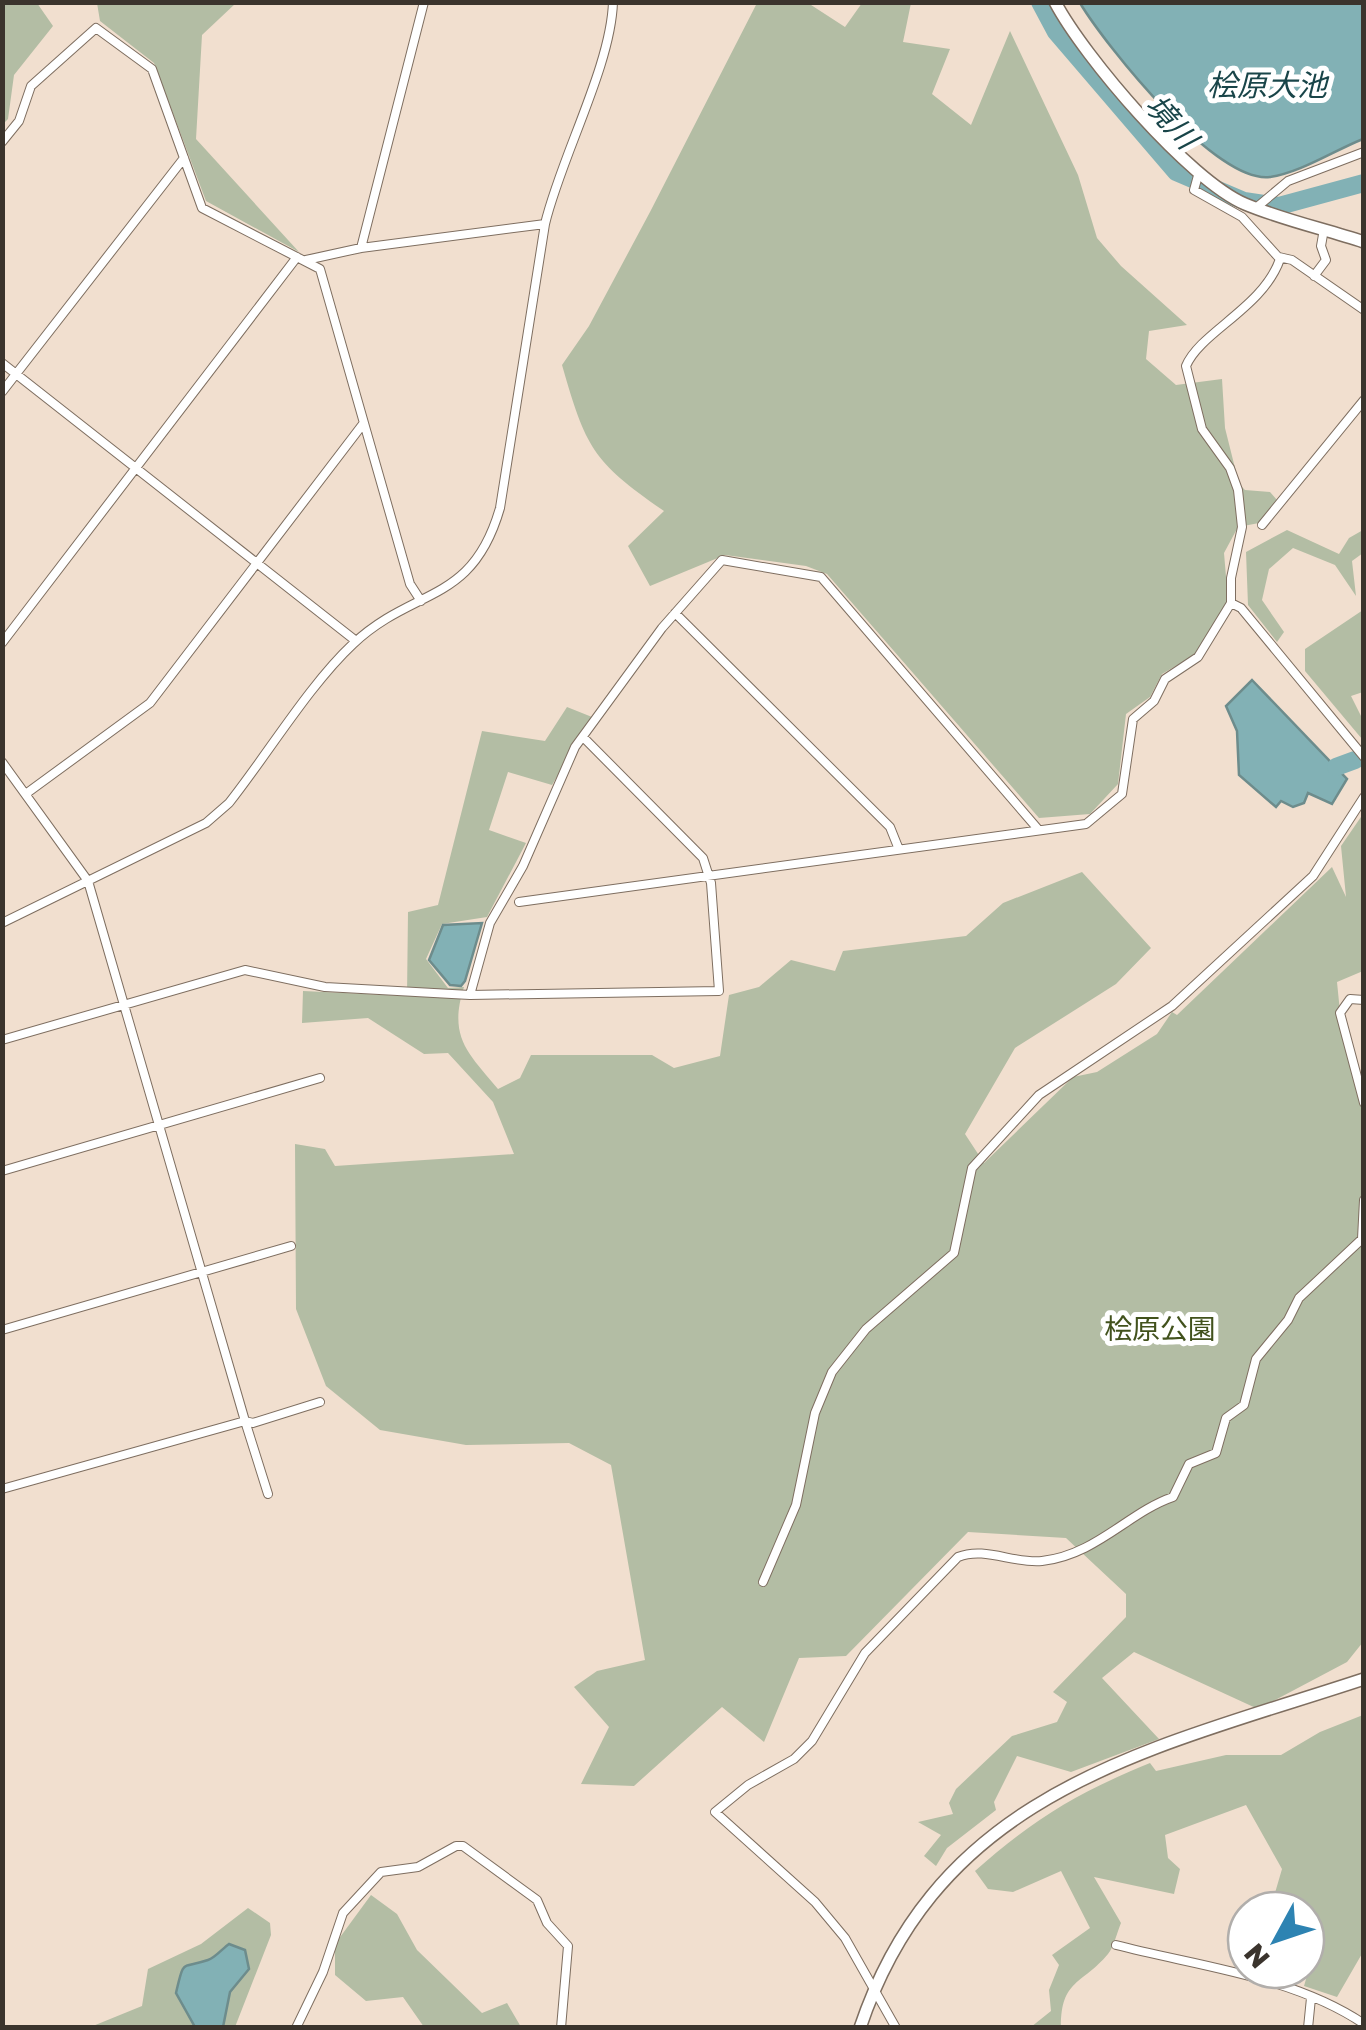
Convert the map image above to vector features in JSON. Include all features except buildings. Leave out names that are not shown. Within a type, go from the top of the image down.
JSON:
[{"type":"street","points":[[360,248],[424,2]]},
{"type":"street","points":[[2,923],[204,824],[230,803],[356,641],[450,587],[472,568],[491,541],[500,508],[546,224],[556,182],[607,39],[613,2]]},
{"type":"street","points":[[1055,2],[1112,81],[1199,172],[1244,204],[1364,242]]},
{"type":"street","points":[[2,142],[19,121],[32,86],[96,28],[152,69],[202,208],[320,269],[410,584],[421,601]]},
{"type":"street","points":[[1257,207],[1288,181],[1364,152]]},
{"type":"street","points":[[2,392],[184,158]]},
{"type":"street","points":[[1199,172],[1194,190],[1242,217],[1279,257],[1364,310]]},
{"type":"street","points":[[2,643],[302,259],[546,224]]},
{"type":"street","points":[[1314,276],[1326,260],[1320,246],[1324,229]]},
{"type":"street","points":[[519,902],[1086,824],[1122,794],[1134,719],[1154,701],[1171,674],[1193,663],[1232,603],[1231,578],[1242,527],[1238,490],[1230,468],[1202,429],[1186,366],[1242,312],[1271,278],[1279,257]]},
{"type":"street","points":[[2,363],[356,641]]},
{"type":"street","points":[[1262,525],[1364,400]]},
{"type":"street","points":[[26,794],[150,703],[364,424]]},
{"type":"street","points":[[470,995],[490,924],[583,737],[674,613],[722,560],[821,578],[1037,828]]},
{"type":"street","points":[[1232,603],[1241,608],[1364,757]]},
{"type":"street","points":[[674,613],[890,827],[898,847]]},
{"type":"street","points":[[2,1040],[245,970],[326,987],[470,995],[720,991],[704,858],[583,737]]},
{"type":"street","points":[[2,762],[88,881],[268,1494]]},
{"type":"street","points":[[763,1582],[796,1505],[826,1382],[866,1329],[954,1253],[972,1168],[1040,1095],[1172,1006],[1313,876],[1364,797]]},
{"type":"street","points":[[1364,1000],[1350,998],[1340,1013],[1364,1103]]},
{"type":"street","points":[[2,1171],[320,1078]]},
{"type":"street","points":[[896,2028],[845,1938],[815,1902],[715,1812],[812,1741],[865,1652],[958,1557],[971,1552],[1013,1560],[1055,1558],[1097,1542],[1129,1525],[1153,1503],[1173,1497],[1189,1464],[1216,1453],[1226,1418],[1244,1405],[1256,1359],[1288,1320],[1300,1298],[1362,1239],[1364,1200]]},
{"type":"street","points":[[2,1330],[291,1246]]},
{"type":"street","points":[[2,1489],[320,1402]]},
{"type":"street","points":[[860,2028],[873,1992],[906,1927],[932,1894],[1000,1828],[1042,1798],[1129,1757],[1364,1680]]},
{"type":"street","points":[[296,2028],[323,1972],[343,1913],[381,1872],[418,1866],[463,1846],[537,1900],[547,1923],[568,1946],[560,2028]]},
{"type":"street","points":[[1116,1945],[1218,1968],[1311,1998],[1364,2024]]},
{"type":"street","points":[[1308,2028],[1311,1998]]},
{"type":"green space","points":[[3,2],[37,3],[53,26],[14,75],[8,119],[3,124]]},
{"type":"green space","points":[[97,3],[236,3],[202,35],[196,139],[299,252],[206,201],[154,63],[100,21]]},
{"type":"green space","points":[[757,3],[808,3],[845,27],[862,3],[911,3],[903,42],[950,49],[932,94],[971,125],[1010,31],[1078,175],[1097,238],[1121,266],[1187,325],[1149,331],[1146,359],[1176,385],[1222,379],[1225,428],[1239,484],[1245,490],[1270,492],[1277,500],[1259,523],[1238,527],[1224,553],[1228,600],[1196,654],[1162,674],[1150,697],[1126,714],[1118,784],[1090,814],[1039,818],[827,574],[806,566],[725,555],[650,586],[628,546],[664,511],[621,479],[595,450],[578,416],[562,365],[589,326]]},
{"type":"green space","points":[[1287,530],[1339,554],[1349,538],[1363,530],[1363,553],[1352,561],[1356,596],[1335,565],[1293,548],[1269,569],[1262,600],[1284,632],[1277,642],[1248,605],[1246,552]]},
{"type":"green space","points":[[1363,610],[1363,692],[1351,696],[1363,720],[1362,739],[1305,671],[1305,649]]},
{"type":"green space","name":"桧原公園","points":[[567,707],[592,717],[552,785],[508,772],[489,830],[526,843],[487,917],[442,924],[426,959],[448,988],[464,987],[458,1019],[460,1032],[470,1054],[498,1089],[520,1078],[531,1055],[652,1055],[674,1068],[720,1056],[729,995],[759,987],[791,960],[835,971],[843,951],[966,936],[1003,903],[1082,872],[1151,948],[1116,984],[1015,1048],[965,1134],[984,1163],[1073,1077],[1097,1072],[1157,1034],[1172,1012],[1177,1015],[1332,867],[1346,897],[1341,846],[1363,814],[1363,971],[1337,982],[1342,1032],[1364,1113],[1363,1642],[1347,1662],[1258,1709],[1134,1652],[1102,1678],[1159,1739],[1071,1772],[1017,1756],[994,1802],[996,1810],[947,1848],[936,1866],[924,1856],[941,1835],[918,1822],[953,1814],[949,1803],[956,1789],[1012,1736],[1057,1722],[1067,1702],[1053,1692],[1126,1617],[1126,1594],[1066,1538],[968,1532],[846,1656],[799,1658],[764,1742],[722,1707],[634,1786],[581,1784],[609,1727],[574,1687],[597,1671],[645,1660],[611,1465],[569,1443],[466,1445],[380,1430],[326,1386],[296,1309],[295,1144],[325,1149],[335,1166],[514,1154],[493,1102],[448,1053],[424,1054],[368,1018],[302,1023],[303,991],[407,996],[408,912],[438,905],[482,731],[545,741]]},
{"type":"green space","points":[[1363,1715],[1363,1952],[1337,1997],[1316,1990],[1326,1990],[1326,1890],[1276,1890],[1282,1869],[1246,1805],[1165,1835],[1168,1858],[1180,1869],[1174,1894],[1094,1877],[1121,1923],[1114,1943],[1099,1964],[1069,1991],[1061,2027],[1031,2027],[1051,2011],[1049,1990],[1059,1965],[1052,1955],[1090,1928],[1061,1871],[1013,1892],[988,1889],[975,1871],[1058,1808],[1150,1763],[1156,1771],[1226,1755],[1281,1755],[1320,1732]]},
{"type":"green space","points":[[371,1895],[397,1914],[417,1950],[482,2013],[507,2003],[521,2027],[424,2027],[403,1997],[366,2001],[335,1975],[335,1944]]},
{"type":"green space","points":[[248,1908],[270,1923],[271,1935],[235,2027],[88,2028],[142,2006],[148,1969],[201,1944]]},
{"type":"water","name":"桧原大池","points":[[1080,3],[1363,3],[1363,139],[1281,175],[1247,173],[1221,159],[1164,109]]},
{"type":"water","points":[[1252,680],[1347,779],[1332,804],[1308,793],[1304,803],[1293,807],[1281,801],[1276,807],[1239,775],[1237,731],[1226,706]]},
{"type":"water","points":[[482,923],[465,981],[461,986],[450,985],[429,960],[443,925]]},
{"type":"water","points":[[229,1944],[245,1950],[249,1969],[230,1992],[223,2027],[195,2027],[176,1993],[183,1970],[211,1959]]},
{"type":"waterway","name":"境川","points":[[1040,2],[1056,32],[1176,172],[1244,201],[1279,206],[1364,183]]},
{"type":"waterway","points":[[1336,767],[1355,760]]}]
